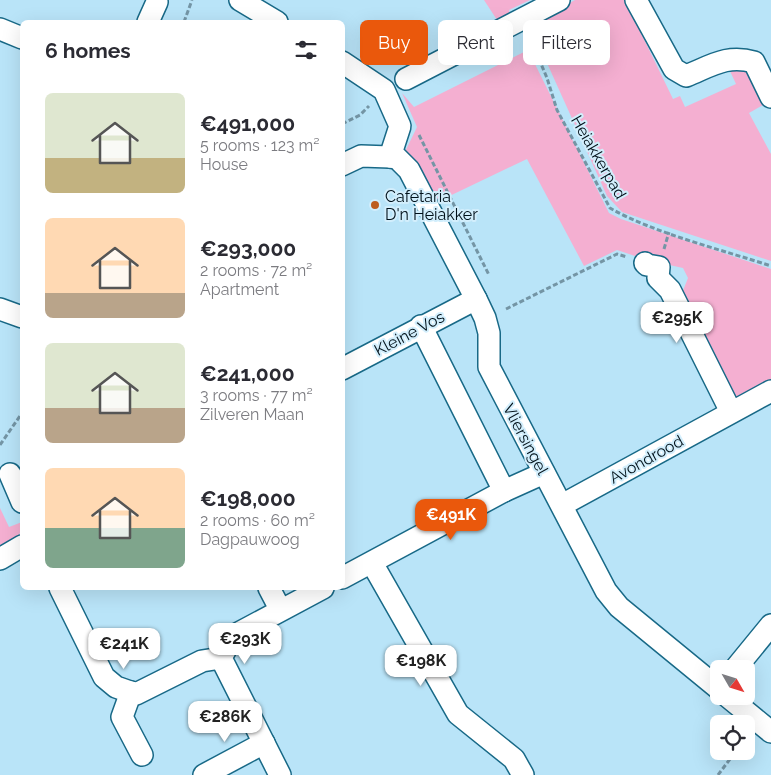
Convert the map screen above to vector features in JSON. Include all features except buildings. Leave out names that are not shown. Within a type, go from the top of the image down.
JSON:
[{"type":"street","points":[[240,0],[274,20]]},
{"type":"street","points":[[406,79],[559,0]]},
{"type":"street","points":[[636,0],[674,69],[686,76],[728,58],[740,58],[754,62],[771,97]]},
{"type":"street","points":[[149,20],[157,2]]},
{"type":"street","points":[[0,29],[20,37]]},
{"type":"street","points":[[345,64],[384,90],[400,126],[390,156],[361,156],[345,164]]},
{"type":"street","name":"Vliersingel","points":[[390,156],[397,158],[409,170],[486,318],[489,333],[489,368],[606,591],[620,607],[710,682]]},
{"type":"street","points":[[645,263],[647,265],[659,266],[658,278],[670,290],[731,412]]},
{"type":"street","name":"Kleine Vos","points":[[345,367],[421,326],[476,299]]},
{"type":"street","points":[[0,309],[20,316]]},
{"type":"street","points":[[421,326],[504,491]]},
{"type":"street","name":"Avondrood","points":[[562,505],[771,392]]},
{"type":"street","points":[[345,576],[504,491],[544,473]]},
{"type":"street","points":[[10,474],[20,497]]},
{"type":"street","points":[[0,558],[20,547]]},
{"type":"street","points":[[372,563],[458,714],[514,759],[522,775]]},
{"type":"street","points":[[61,590],[104,677],[116,687],[136,694],[202,661],[221,658]]},
{"type":"street","points":[[270,590],[280,609]]},
{"type":"street","points":[[221,658],[233,636],[280,609],[319,590]]},
{"type":"street","points":[[742,660],[771,625]]},
{"type":"street","points":[[221,658],[280,775]]},
{"type":"street","points":[[131,692],[122,717],[142,755]]},
{"type":"street","points":[[738,705],[771,732]]},
{"type":"street","points":[[204,775],[264,743]]},
{"type":"path","points":[[185,20],[192,0]]},
{"type":"path","name":"Heiakkerpad","points":[[522,18],[547,78],[557,110],[610,208],[622,215],[669,232],[771,266]]},
{"type":"path","points":[[345,122],[360,115],[384,90]]},
{"type":"path","points":[[417,130],[493,282]]},
{"type":"path","points":[[486,318],[617,254],[645,263]]},
{"type":"path","points":[[502,300],[506,308]]},
{"type":"path","points":[[0,445],[20,416]]},
{"type":"path","points":[[718,775],[729,760]]},
{"type":"shaded area","points":[[484,0],[530,0],[509,10],[511,17],[505,20],[497,20]]},
{"type":"shaded area","points":[[575,0],[625,0],[673,99],[680,96],[685,107],[736,84],[730,71],[734,68],[746,72],[763,105],[749,113],[771,154],[771,261],[622,212],[607,196],[548,65],[610,65],[610,20],[542,20],[545,16]]},
{"type":"shaded area","points":[[523,52],[523,65],[535,65],[609,213],[621,219],[771,269],[771,387],[738,403],[682,293],[688,278],[683,268],[647,260],[617,250],[584,266],[527,159],[437,202],[402,158],[417,127],[402,93],[414,107],[498,65],[513,65],[513,58]]},
{"type":"shaded area","points":[[0,508],[9,527],[20,523],[20,532],[13,541],[0,549]]},
{"type":"place","name":"Cafetaria D'n Heiakker","points":[[375,205]]}]
